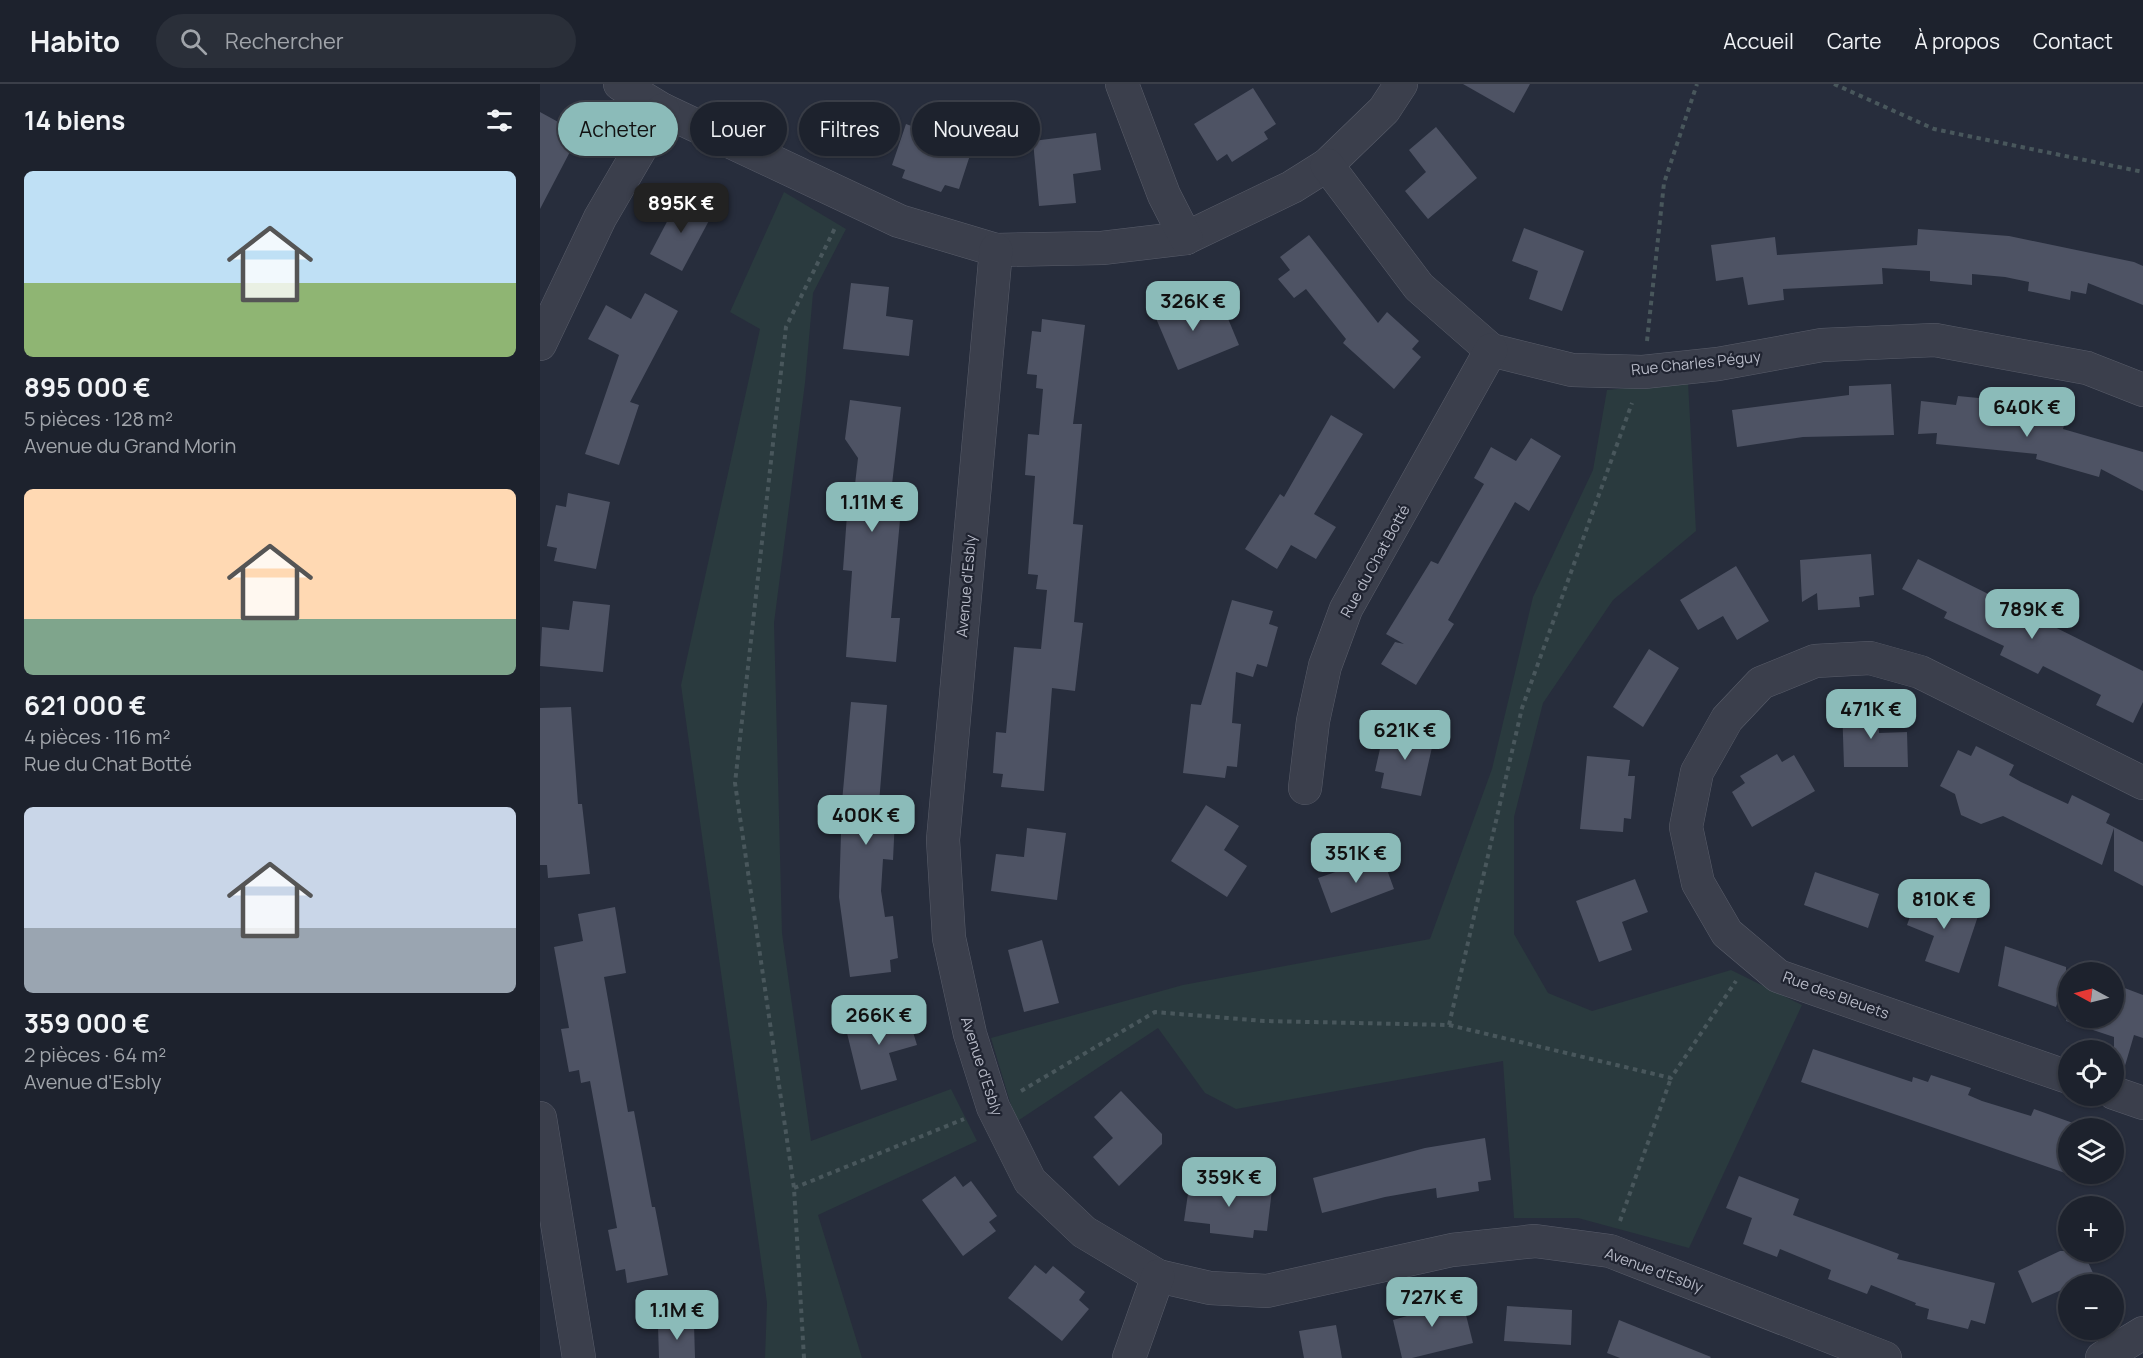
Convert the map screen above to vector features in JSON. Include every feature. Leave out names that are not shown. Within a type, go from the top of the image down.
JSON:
[{"type":"street","points":[[620,84],[650,102]]},
{"type":"street","points":[[1122,84],[1164,195],[1186,238]]},
{"type":"street","points":[[678,117],[899,220],[996,250],[1102,248],[1186,238],[1292,187],[1327,165],[1383,110],[1401,84]]},
{"type":"street","points":[[540,344],[600,218],[636,156]]},
{"type":"street","name":"Rue Charles Péguy","points":[[1327,165],[1419,287],[1491,350],[1572,370],[1643,372],[1718,364],[1822,345],[1935,339],[2087,368],[2143,390]]},
{"type":"street","name":"Avenue d'Esbly","points":[[996,250],[943,840],[949,938],[970,1034],[993,1107],[1030,1181],[1084,1232],[1158,1276],[1210,1288],[1268,1291],[1452,1250],[1536,1241],[1610,1251],[1885,1358]]},
{"type":"street","name":"Rue du Chat Botté","points":[[1305,788],[1313,722],[1325,666],[1346,609],[1491,350]]},
{"type":"street","name":"Rue des Bleuets","points":[[2058,1074],[1778,976],[1727,933],[1698,883],[1686,827],[1697,772],[1727,719],[1761,683],[1815,661],[1870,658],[1920,672],[2143,783]]},
{"type":"street","points":[[2124,1096],[2143,1103]]},
{"type":"street","points":[[540,1118],[547,1206],[579,1358]]},
{"type":"street","points":[[1129,1358],[1158,1276]]},
{"type":"street","points":[[2103,1358],[2143,1332]]},
{"type":"path","points":[[1449,1025],[1522,708],[1643,372],[1664,183],[1697,84]]},
{"type":"path","points":[[1834,84],[1934,129],[2143,172]]},
{"type":"path","points":[[804,1358],[794,1188],[735,783],[786,327],[849,198]]},
{"type":"path","points":[[1610,1251],[1671,1078],[1754,955]]},
{"type":"path","points":[[794,1188],[993,1107],[1155,1011],[1264,1021],[1449,1025],[1671,1078]]},
{"type":"shaded area","points":[[784,192],[846,229],[813,293],[805,383],[774,623],[782,933],[811,1141],[951,1089],[977,1141],[818,1215],[862,1358],[765,1358],[767,1303],[681,685],[760,329],[730,312]]},
{"type":"shaded area","points":[[1688,382],[1696,531],[1613,600],[1543,703],[1514,817],[1514,934],[1548,993],[1592,1011],[1731,970],[1802,1005],[1689,1248],[1578,1218],[1514,1218],[1503,1061],[1236,1109],[1205,1093],[1158,1028],[1016,1122],[991,1038],[1183,985],[1430,939],[1492,769],[1533,597],[1593,470],[1607,390]]},
{"type":"building","points":[[1463,84],[1530,84],[1514,113]]},
{"type":"building","points":[[1253,88],[1276,124],[1264,132],[1268,139],[1232,162],[1227,154],[1217,161],[1194,124]]},
{"type":"building","points":[[540,112],[558,122],[558,156],[568,156],[540,209]]},
{"type":"building","points":[[906,124],[912,126],[912,156],[970,156],[959,189],[945,185],[941,192],[902,178],[905,170],[892,165],[895,156],[900,156],[900,142]]},
{"type":"building","points":[[1436,127],[1477,178],[1428,219],[1405,191],[1426,172],[1409,150]]},
{"type":"building","points":[[1096,133],[1101,170],[1073,174],[1076,203],[1039,206],[1034,156],[1040,156],[1040,140]]},
{"type":"building","points":[[680,197],[712,215],[682,271],[650,254]]},
{"type":"building","points":[[1524,228],[1584,251],[1562,311],[1529,299],[1538,271],[1512,261]]},
{"type":"building","points":[[1918,229],[2009,236],[2134,262],[2143,266],[2143,305],[2088,283],[2086,294],[2071,291],[2070,300],[2028,291],[2029,282],[2005,277],[1972,274],[1972,285],[1930,281],[1930,271],[1882,268],[1883,284],[1783,289],[1784,300],[1748,305],[1743,277],[1716,281],[1711,245],[1775,237],[1777,255],[1917,245]]},
{"type":"building","points":[[1309,235],[1378,323],[1387,312],[1419,341],[1412,349],[1421,357],[1394,389],[1343,343],[1346,339],[1306,289],[1294,298],[1278,279],[1290,270],[1280,257]]},
{"type":"building","points":[[851,283],[889,287],[886,316],[913,320],[909,356],[843,349]]},
{"type":"building","points":[[645,293],[678,311],[630,402],[639,405],[619,465],[585,454],[619,355],[588,339],[606,305],[631,319]]},
{"type":"building","points":[[1186,295],[1198,320],[1224,309],[1239,345],[1178,370],[1152,309]]},
{"type":"building","points":[[1042,319],[1085,325],[1073,424],[1082,424],[1073,524],[1083,525],[1074,622],[1083,623],[1075,691],[1052,688],[1044,791],[1001,787],[1003,774],[993,773],[996,732],[1006,733],[1014,647],[1041,649],[1047,590],[1036,589],[1038,575],[1028,574],[1035,476],[1025,475],[1028,434],[1039,435],[1043,389],[1036,388],[1037,375],[1027,374],[1032,331],[1041,332]]},
{"type":"building","points":[[1891,384],[1894,435],[1803,437],[1737,447],[1732,410],[1849,395],[1849,386]]},
{"type":"building","points":[[1958,396],[1999,400],[1998,410],[2024,412],[2065,422],[2063,429],[2143,452],[2143,491],[2101,469],[2099,477],[2036,459],[2037,454],[1936,444],[1937,433],[1918,434],[1921,401],[1956,405]]},
{"type":"building","points":[[850,400],[901,407],[888,519],[900,520],[891,618],[900,618],[896,662],[846,657],[852,571],[843,570],[848,501],[853,502],[858,458],[845,439]]},
{"type":"building","points":[[1331,415],[1363,434],[1314,514],[1336,527],[1316,559],[1291,545],[1277,569],[1245,549],[1280,494],[1284,497]]},
{"type":"building","points":[[1531,438],[1561,456],[1529,511],[1515,502],[1448,620],[1454,624],[1416,685],[1381,664],[1395,642],[1404,644],[1386,634],[1431,561],[1438,564],[1484,484],[1474,478],[1491,447],[1516,461]]},
{"type":"building","points":[[568,493],[610,502],[596,569],[554,561],[557,548],[547,546],[556,505],[566,507]]},
{"type":"building","points":[[1871,554],[1874,595],[1859,597],[1860,607],[1818,610],[1817,593],[1802,602],[1800,560]]},
{"type":"building","points":[[1918,559],[2143,671],[2143,702],[2133,723],[2096,705],[2101,695],[2043,666],[2038,674],[2000,655],[2004,646],[1944,618],[1947,612],[1902,589]]},
{"type":"building","points":[[1736,566],[1769,621],[1737,640],[1723,616],[1698,630],[1680,600]]},
{"type":"building","points":[[1232,600],[1273,611],[1269,624],[1278,627],[1267,667],[1257,664],[1253,677],[1236,672],[1232,723],[1241,724],[1237,767],[1227,766],[1225,778],[1183,773],[1191,704],[1201,705]]},
{"type":"building","points":[[573,601],[610,605],[603,672],[540,666],[542,627],[569,630]]},
{"type":"building","points":[[1649,649],[1679,668],[1643,727],[1613,707]]},
{"type":"building","points":[[851,702],[887,705],[879,803],[884,803],[884,817],[895,818],[893,860],[883,859],[881,891],[885,917],[893,916],[898,958],[890,960],[891,972],[850,977],[839,897],[842,802]]},
{"type":"building","points":[[1878,703],[1879,733],[1907,732],[1908,767],[1844,767],[1842,704]]},
{"type":"building","points":[[571,707],[578,804],[582,804],[590,874],[548,878],[547,865],[540,865],[540,708]]},
{"type":"building","points":[[1384,731],[1435,734],[1421,796],[1381,788],[1384,773],[1375,771]]},
{"type":"building","points":[[1976,746],[2014,765],[2009,775],[2021,782],[2068,804],[2072,795],[2110,814],[2106,823],[2143,842],[2143,886],[2114,871],[2114,828],[2102,865],[2003,816],[1981,824],[1961,815],[1955,794],[1940,786],[1958,750],[1971,756]]},
{"type":"building","points":[[1777,754],[1782,762],[1794,755],[1815,791],[1752,827],[1732,792],[1745,783],[1740,776]]},
{"type":"building","points":[[1587,756],[1630,760],[1628,776],[1635,776],[1631,819],[1624,818],[1623,832],[1580,829]]},
{"type":"building","points":[[1206,805],[1239,826],[1224,850],[1247,866],[1227,897],[1171,861]]},
{"type":"building","points":[[1027,828],[1066,833],[1057,900],[991,891],[996,854],[1024,857]]},
{"type":"building","points":[[1382,856],[1394,889],[1331,913],[1318,878]]},
{"type":"building","points":[[1815,872],[1879,894],[1868,928],[1804,905]]},
{"type":"building","points":[[1635,879],[1648,912],[1622,922],[1632,950],[1599,962],[1576,901]]},
{"type":"building","points":[[1919,892],[1979,913],[1959,973],[1925,961],[1934,936],[1907,925]]},
{"type":"building","points":[[615,907],[626,973],[604,977],[628,1112],[634,1111],[652,1207],[655,1207],[668,1275],[627,1283],[625,1269],[616,1271],[608,1230],[617,1228],[590,1081],[581,1083],[579,1070],[569,1072],[561,1029],[569,1028],[554,947],[583,941],[578,914]]},
{"type":"building","points":[[1042,940],[1059,1003],[1024,1012],[1008,950]]},
{"type":"building","points":[[2005,946],[2058,964],[2056,1007],[1998,986]]},
{"type":"building","points":[[2124,988],[2143,995],[2143,1038],[2134,1035],[2124,1069],[2124,1040],[2114,1040],[2114,1037],[2087,1028],[2124,1028]]},
{"type":"building","points":[[906,1009],[917,1045],[889,1053],[897,1080],[861,1090],[845,1025]]},
{"type":"building","points":[[1813,1049],[1912,1082],[1913,1077],[1928,1082],[1931,1075],[1971,1088],[1968,1095],[1982,1101],[2031,1116],[2034,1109],[2059,1118],[2058,1171],[1801,1082]]},
{"type":"building","points":[[1121,1091],[1162,1134],[1162,1144],[1119,1186],[1093,1157],[1113,1138],[1094,1117]]},
{"type":"building","points":[[1485,1138],[1491,1180],[1478,1182],[1479,1191],[1437,1198],[1436,1188],[1385,1197],[1322,1213],[1313,1178],[1425,1148]]},
{"type":"building","points":[[955,1176],[963,1187],[971,1181],[997,1216],[989,1222],[996,1231],[963,1256],[922,1200]]},
{"type":"building","points":[[1739,1176],[1799,1199],[1793,1215],[1899,1254],[1897,1259],[1995,1283],[1985,1324],[1971,1320],[1968,1329],[1927,1319],[1929,1309],[1915,1305],[1916,1303],[1871,1285],[1867,1294],[1828,1279],[1831,1270],[1780,1249],[1777,1257],[1743,1244],[1752,1218],[1726,1208]]},
{"type":"building","points":[[1190,1180],[1272,1190],[1267,1231],[1254,1230],[1253,1238],[1210,1233],[1210,1224],[1184,1221]]},
{"type":"building","points":[[2058,1252],[2058,1262],[2088,1262],[2093,1274],[2058,1274],[2058,1291],[2032,1303],[2018,1271]]},
{"type":"building","points":[[1035,1265],[1046,1274],[1053,1266],[1085,1292],[1079,1300],[1089,1309],[1062,1341],[1008,1298]]},
{"type":"building","points":[[1445,1296],[1448,1307],[1463,1303],[1473,1343],[1412,1358],[1402,1358],[1393,1320],[1407,1316],[1405,1307]]},
{"type":"building","points":[[1507,1306],[1572,1310],[1571,1345],[1504,1341]]},
{"type":"building","points":[[1619,1320],[1711,1357],[1620,1358],[1607,1353]]},
{"type":"building","points":[[694,1324],[695,1358],[659,1358],[658,1325]]},
{"type":"building","points":[[1336,1325],[1342,1358],[1304,1358],[1299,1331]]}]
